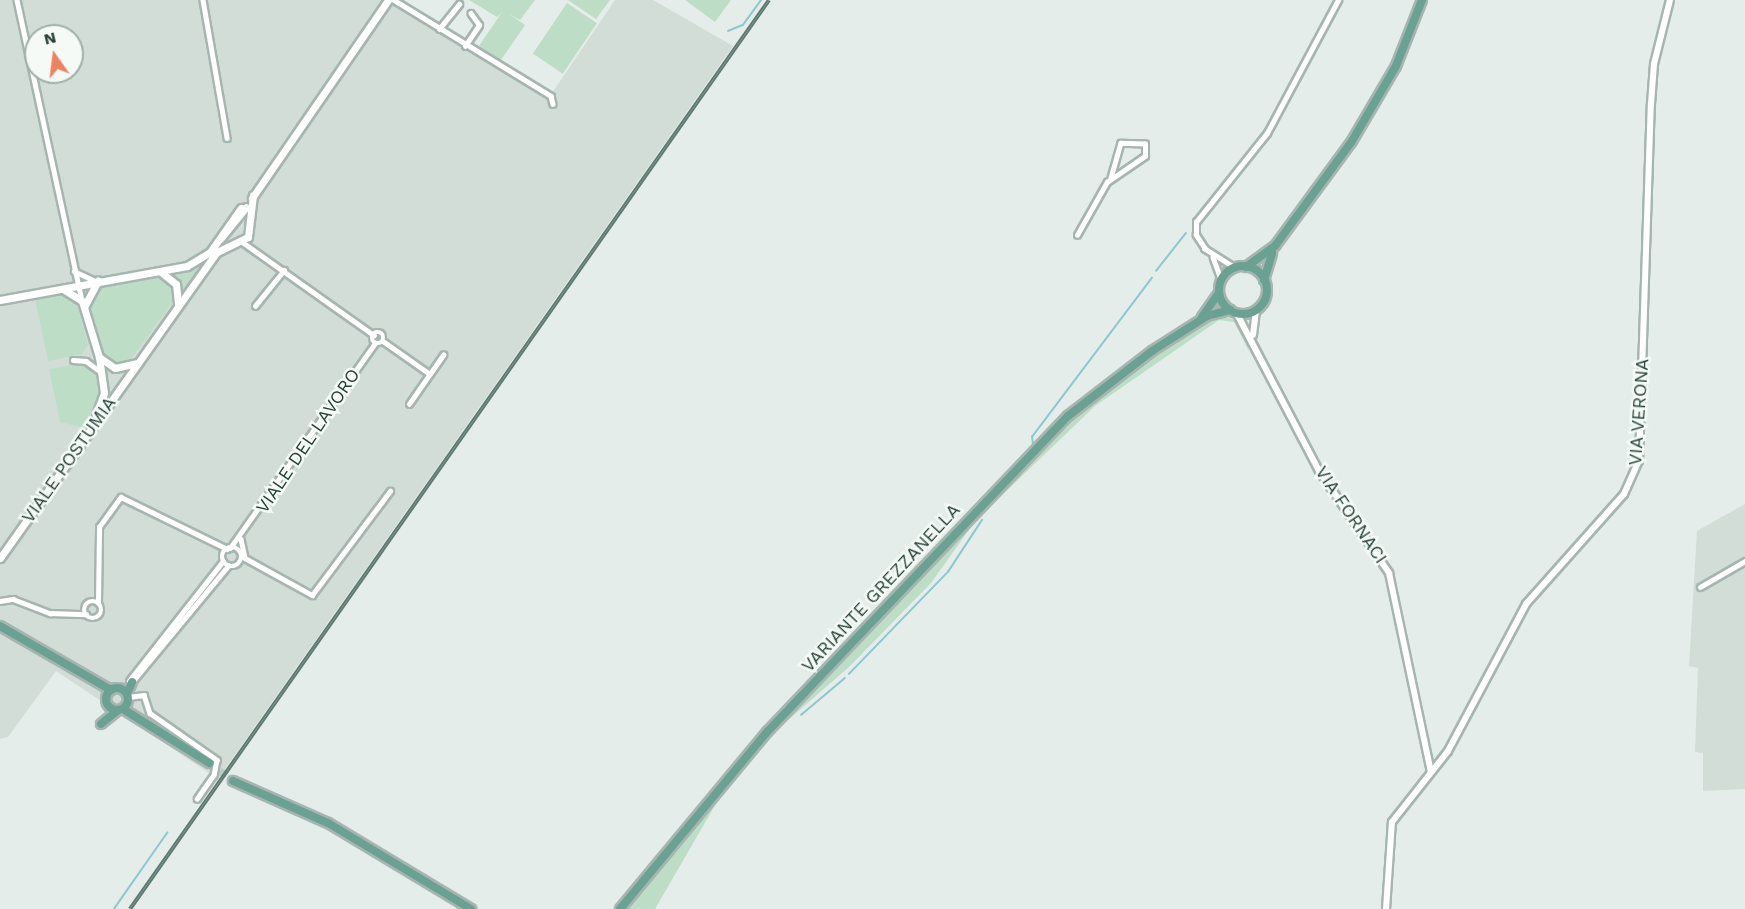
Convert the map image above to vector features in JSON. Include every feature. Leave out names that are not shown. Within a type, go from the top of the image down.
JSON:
[{"type":"main road","points":[[220,239],[388,0]]},
{"type":"main road","points":[[1256,310],[1265,299],[1264,280],[1275,246],[1375,105],[1422,0]]},
{"type":"main road","points":[[0,300],[159,272],[198,261],[234,228],[253,195]]},
{"type":"main road","points":[[234,228],[248,231],[253,195]]},
{"type":"main road","points":[[234,228],[239,241]]},
{"type":"main road","name":"VIALE POSTUMIA","points":[[0,558],[217,252],[239,241],[248,231]]},
{"type":"main road","points":[[1221,279],[1235,268],[1246,267],[1275,246]]},
{"type":"main road","points":[[1246,267],[1264,280]]},
{"type":"main road","points":[[159,272],[176,284],[177,307]]},
{"type":"main road","name":"VARIANTE GREZZANELLA","points":[[620,909],[767,732],[1021,465],[1077,409],[1197,322],[1219,293],[1221,279]]},
{"type":"main road","points":[[83,304],[98,281]]},
{"type":"main road","points":[[60,288],[83,304],[99,357],[102,401],[87,433]]},
{"type":"main road","points":[[1219,293],[1233,312]]},
{"type":"main road","name":"VARIANTE GREZZANELLA","points":[[1197,322],[1233,312],[1256,310]]},
{"type":"main road","points":[[99,357],[115,368],[137,362]]},
{"type":"main road","points":[[1,630],[96,684],[111,695],[120,710]]},
{"type":"main road","points":[[131,681],[128,698],[120,710],[101,724],[111,695],[131,681]]},
{"type":"main road","points":[[111,695],[128,698]]},
{"type":"main road","points":[[128,698],[135,712]]},
{"type":"main road","points":[[120,710],[135,712],[208,763]]},
{"type":"main road","points":[[233,781],[328,823],[471,909]]},
{"type":"street","points":[[17,0],[77,285],[83,304]]},
{"type":"street","points":[[203,0],[227,138]]},
{"type":"street","points":[[394,0],[465,46],[551,96],[552,104]]},
{"type":"street","points":[[1221,279],[1213,257],[1196,235],[1196,222],[1267,133],[1338,0]]},
{"type":"street","name":"VIA VERONA","points":[[1386,909],[1392,822],[1439,764],[1527,604],[1624,494],[1640,461],[1652,94],[1670,0]]},
{"type":"street","points":[[439,29],[459,4]]},
{"type":"street","points":[[465,46],[479,25],[471,14]]},
{"type":"street","points":[[1077,235],[1111,178],[1121,143],[1145,144],[1145,156],[1111,178]]},
{"type":"street","points":[[248,231],[258,250]]},
{"type":"street","points":[[239,241],[258,250],[374,335],[382,334],[383,341],[430,374]]},
{"type":"street","points":[[1213,257],[1235,268]]},
{"type":"street","points":[[255,306],[284,270]]},
{"type":"street","points":[[74,271],[98,281]]},
{"type":"street","points":[[60,288],[74,271]]},
{"type":"street","points":[[1253,339],[1256,310]]},
{"type":"street","name":"VIA FORNACI","points":[[1233,312],[1253,339],[1319,471],[1389,573],[1431,772]]},
{"type":"street","points":[[374,335],[375,343],[383,341]]},
{"type":"street","name":"VIALE DEL LAVORO","points":[[131,681],[229,548],[241,539],[375,343]]},
{"type":"street","points":[[409,404],[443,355]]},
{"type":"street","points":[[73,360],[92,364],[102,375]]},
{"type":"street","points":[[0,601],[63,613],[85,612],[98,616],[95,591],[99,523],[121,497],[216,547],[229,548],[242,554],[303,591],[317,593],[390,491]]},
{"type":"street","points":[[240,563],[241,539]]},
{"type":"street","points":[[216,547],[228,566]]},
{"type":"street","points":[[131,681],[228,566],[252,560]]},
{"type":"street","points":[[1700,587],[1745,561]]},
{"type":"street","points":[[85,612],[95,591]]},
{"type":"street","points":[[90,601],[98,603]]},
{"type":"street","points":[[128,698],[144,696],[150,713],[217,760],[214,775],[197,799]]},
{"type":"shaded area","points":[[0,0],[391,0],[469,52],[552,93],[615,0],[653,0],[733,46],[218,779],[56,671],[8,737],[0,739]]},
{"type":"shaded area","points":[[1745,504],[1745,789],[1703,791],[1703,753],[1695,752],[1698,668],[1689,666],[1697,531]]},
{"type":"green space","points":[[469,0],[535,0],[520,20],[509,14],[525,25],[501,60],[479,46],[502,12],[497,17]]},
{"type":"green space","points":[[568,0],[610,0],[596,19]]},
{"type":"green space","points":[[685,0],[731,0],[715,22]]},
{"type":"green space","points":[[567,3],[597,23],[563,74],[533,54]]},
{"type":"green space","points":[[204,260],[207,262],[181,295],[169,273]]},
{"type":"green space","points":[[158,276],[174,286],[173,302],[131,359],[116,365],[101,351],[88,304],[102,284]]},
{"type":"green space","points":[[61,295],[77,304],[88,345],[82,354],[48,361],[35,299]]},
{"type":"green space","points":[[1219,314],[1241,323],[1249,351],[1234,322],[1219,320],[1095,406],[976,520],[931,583],[850,666],[778,729],[721,795],[655,909],[624,909],[710,802],[828,669],[1051,438],[1131,371]]},
{"type":"green space","points":[[85,363],[96,372],[99,392],[85,428],[60,422],[49,369]]},
{"type":"waterway","points":[[728,31],[743,25],[761,0]]},
{"type":"waterway","points":[[1330,20],[1341,0]]},
{"type":"waterway","points":[[1288,101],[1301,75]]},
{"type":"waterway","points":[[1271,131],[1282,112]]},
{"type":"waterway","points":[[1215,201],[1268,135]]},
{"type":"waterway","points":[[1156,271],[1186,233]]},
{"type":"waterway","points":[[1033,444],[1032,437],[1152,278]]},
{"type":"waterway","points":[[849,674],[948,572],[982,520]]},
{"type":"waterway","points":[[801,715],[845,678]]},
{"type":"waterway","points":[[114,909],[167,833]]},
{"type":"tunnel","points":[[210,764],[233,781]]},
{"type":"railway","points":[[130,909],[769,0]]}]
